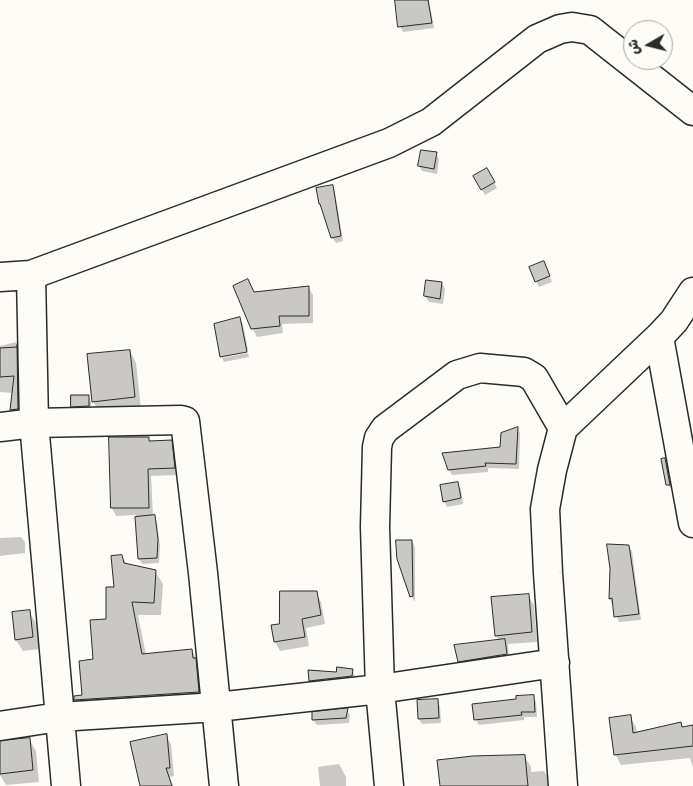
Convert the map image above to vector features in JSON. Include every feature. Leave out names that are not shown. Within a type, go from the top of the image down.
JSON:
[{"type":"street","points":[[0,277],[31,275],[389,143],[431,122],[537,39],[560,29],[572,27],[590,30],[693,111]]},
{"type":"street","points":[[31,275],[34,423],[66,786]]},
{"type":"street","points":[[563,786],[545,509],[552,470],[563,428],[675,326],[693,292]]},
{"type":"street","points":[[675,326],[693,523]]},
{"type":"street","points":[[389,786],[380,689],[375,527],[377,448],[379,438],[385,429],[457,375],[480,368],[524,372],[534,378],[563,428]]},
{"type":"street","points":[[0,427],[34,423],[181,420],[185,422],[204,573],[224,786]]},
{"type":"street","points":[[0,726],[59,718],[217,707],[380,689],[554,663]]},
{"type":"building","points":[[395,0],[428,0],[432,23],[398,27]]},
{"type":"building","points":[[421,150],[437,152],[434,169],[418,166]]},
{"type":"building","points":[[487,168],[495,182],[481,190],[473,176]]},
{"type":"building","points":[[333,185],[341,236],[331,238],[319,204],[316,188]]},
{"type":"building","points":[[544,261],[550,276],[535,282],[529,267]]},
{"type":"building","points":[[248,279],[254,292],[309,286],[309,316],[279,316],[280,326],[251,329],[233,286]]},
{"type":"building","points":[[426,280],[442,282],[440,299],[424,296]]},
{"type":"building","points":[[240,317],[247,352],[220,357],[214,324]]},
{"type":"building","points":[[17,345],[18,409],[10,410],[14,376],[0,377],[0,348],[17,347]]},
{"type":"building","points":[[130,350],[135,397],[92,402],[87,354]]},
{"type":"building","points":[[71,395],[89,395],[89,406],[71,407]]},
{"type":"building","points":[[518,427],[516,464],[485,463],[486,466],[448,470],[442,453],[500,447],[501,433]]},
{"type":"building","points":[[109,437],[149,437],[149,441],[172,440],[175,468],[148,469],[149,508],[111,508]]},
{"type":"building","points":[[665,458],[670,485],[666,485],[661,459]]},
{"type":"building","points":[[458,482],[461,498],[443,502],[440,485]]},
{"type":"building","points":[[155,515],[158,539],[157,558],[138,559],[135,517]]},
{"type":"building","points":[[396,540],[412,540],[413,596],[410,597],[397,559]]},
{"type":"building","points":[[607,544],[629,545],[639,614],[614,617],[612,598],[609,599],[610,569]]},
{"type":"building","points":[[122,555],[124,563],[156,570],[154,603],[132,602],[142,654],[192,649],[193,658],[196,658],[199,692],[74,700],[74,696],[82,695],[79,661],[93,659],[90,620],[106,619],[106,587],[114,587],[111,556]]},
{"type":"building","points":[[280,591],[317,591],[321,615],[302,619],[305,637],[274,642],[271,625],[279,624]]},
{"type":"building","points":[[529,594],[532,632],[495,636],[491,597]]},
{"type":"building","points":[[30,610],[33,637],[15,640],[12,612]]},
{"type":"building","points":[[505,639],[507,654],[458,662],[454,645]]},
{"type":"building","points":[[337,667],[353,669],[352,676],[309,681],[308,670],[336,672]]},
{"type":"building","points":[[534,695],[535,712],[521,712],[522,715],[474,720],[472,704],[516,699],[516,696]]},
{"type":"building","points":[[438,699],[439,718],[418,719],[417,700]]},
{"type":"building","points":[[348,708],[346,718],[312,720],[312,712]]},
{"type":"building","points":[[631,715],[633,733],[681,722],[682,727],[693,725],[693,746],[614,755],[609,718]]},
{"type":"building","points":[[167,734],[170,768],[166,768],[172,786],[140,786],[130,742]]},
{"type":"building","points":[[30,738],[33,770],[0,774],[0,741]]},
{"type":"building","points":[[525,755],[528,786],[440,786],[437,760],[473,756]]}]
